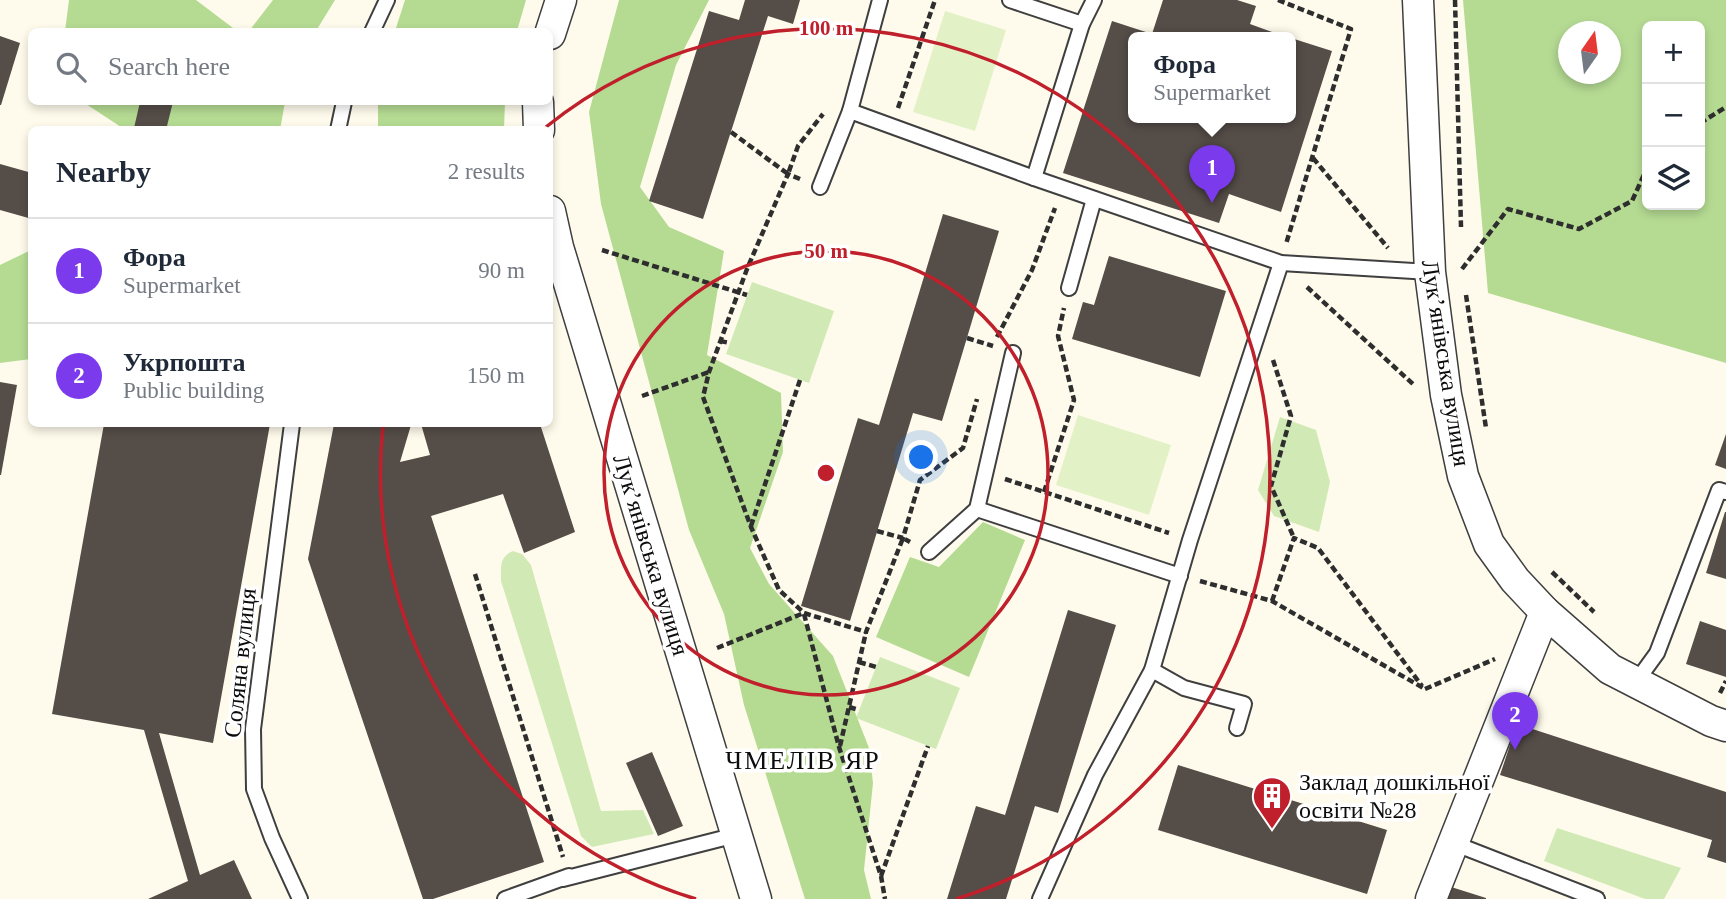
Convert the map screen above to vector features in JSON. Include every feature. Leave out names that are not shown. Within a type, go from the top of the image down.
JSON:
[{"type":"street","points":[[552,28],[561,0]]},
{"type":"street","name":"Лукʼянівська вулиця","points":[[1418,0],[1418,271],[1463,476],[1489,544],[1515,580],[1545,612],[1610,669],[1711,721],[1726,726]]},
{"type":"street","points":[[538,105],[539,126]]},
{"type":"street","name":"Лукʼянівська вулиця","points":[[553,224],[756,899]]},
{"type":"street","points":[[1431,899],[1545,612]]},
{"type":"lane","points":[[374,28],[387,0]]},
{"type":"lane","points":[[820,187],[850,111],[880,0]]},
{"type":"lane","points":[[1010,0],[1082,24]]},
{"type":"lane","points":[[1034,178],[1082,24],[1094,0]]},
{"type":"lane","points":[[339,126],[343,105]]},
{"type":"lane","points":[[850,111],[1062,188],[1281,263],[1418,271]]},
{"type":"lane","points":[[1069,288],[1094,199]]},
{"type":"lane","points":[[1040,899],[1096,775],[1152,670],[1190,540],[1281,263]]},
{"type":"lane","points":[[929,552],[977,509],[1013,353]]},
{"type":"lane","name":"Соляна вулиця","points":[[292,427],[253,729],[254,789],[272,838],[300,899]]},
{"type":"lane","points":[[1636,682],[1657,653],[1718,489],[1726,492]]},
{"type":"lane","points":[[977,509],[1180,576]]},
{"type":"lane","points":[[1152,670],[1184,688],[1244,704],[1237,728]]},
{"type":"lane","points":[[569,876],[563,879],[736,835]]},
{"type":"lane","points":[[1453,842],[1597,899]]},
{"type":"lane","points":[[505,899],[569,876]]},
{"type":"path","points":[[892,126],[935,0]]},
{"type":"path","points":[[1278,0],[1351,29],[1281,263],[1423,393]]},
{"type":"path","points":[[1455,0],[1461,229]]},
{"type":"path","points":[[828,107],[797,146],[788,174],[738,291],[709,372],[703,397],[751,527],[779,590],[804,613],[866,632]]},
{"type":"path","points":[[1705,120],[1726,107]]},
{"type":"path","points":[[731,132],[788,174],[820,187]]},
{"type":"path","points":[[1312,158],[1418,271]]},
{"type":"path","points":[[1462,256],[1462,270],[1508,209],[1578,229],[1632,201],[1642,179]]},
{"type":"path","points":[[989,358],[1032,270],[1062,188]]},
{"type":"path","points":[[602,250],[747,295]]},
{"type":"path","points":[[1464,283],[1486,430]]},
{"type":"path","points":[[1044,492],[1074,400],[1058,336],[1069,288]]},
{"type":"path","points":[[1261,323],[1291,416],[1271,486],[1294,538],[1272,601]]},
{"type":"path","points":[[967,338],[1013,353]]},
{"type":"path","points":[[720,341],[730,344]]},
{"type":"path","points":[[642,396],[709,372]]},
{"type":"path","points":[[751,527],[800,380]]},
{"type":"path","points":[[839,747],[866,632],[904,538],[920,480],[963,449],[979,392]]},
{"type":"path","points":[[985,473],[1190,540]]},
{"type":"path","points":[[877,531],[904,538],[929,552]]},
{"type":"path","points":[[1294,538],[1318,548],[1425,689]]},
{"type":"path","points":[[1546,566],[1595,613]]},
{"type":"path","points":[[475,574],[569,876]]},
{"type":"path","points":[[1180,576],[1272,601],[1425,689]]},
{"type":"path","points":[[717,648],[804,613]]},
{"type":"path","points":[[804,613],[839,747],[881,876],[885,899]]},
{"type":"path","points":[[1425,689],[1504,655]]},
{"type":"path","points":[[859,662],[876,667]]},
{"type":"path","points":[[1720,694],[1726,681]]},
{"type":"path","points":[[1707,688],[1726,696]]},
{"type":"path","points":[[849,707],[859,710]]},
{"type":"path","points":[[881,876],[928,746]]},
{"type":"green space","points":[[69,0],[196,0],[233,28],[65,28]]},
{"type":"green space","points":[[273,0],[335,0],[318,28],[251,28]]},
{"type":"green space","points":[[405,0],[526,0],[518,28],[396,28]]},
{"type":"green space","points":[[619,0],[709,0],[676,65],[640,187],[669,227],[724,251],[707,355],[781,393],[783,452],[750,548],[769,584],[833,656],[869,748],[873,783],[864,870],[871,899],[805,899],[744,705],[724,614],[689,530],[601,204],[589,112]]},
{"type":"green space","points":[[1463,0],[1726,0],[1726,363],[1488,293]]},
{"type":"green space","points":[[945,11],[1006,30],[975,131],[913,112]]},
{"type":"green space","points":[[88,105],[284,105],[281,126],[119,126]]},
{"type":"green space","points":[[378,105],[505,105],[504,126],[378,126]]},
{"type":"green space","points":[[28,251],[28,359],[0,363],[0,265]]},
{"type":"green space","points":[[752,282],[834,311],[809,383],[726,354]]},
{"type":"green space","points":[[1078,415],[1171,445],[1149,515],[1056,485]]},
{"type":"green space","points":[[1280,417],[1316,430],[1330,482],[1319,532],[1274,516],[1258,490]]},
{"type":"green space","points":[[983,522],[1025,540],[969,677],[876,637],[910,557],[939,567]]},
{"type":"green space","points":[[513,551],[522,554],[531,565],[601,811],[643,810],[654,834],[592,847],[581,836],[501,581],[503,559]]},
{"type":"green space","points":[[880,657],[960,688],[936,749],[856,718]]},
{"type":"green space","points":[[1557,828],[1681,868],[1664,899],[1645,899],[1544,861]]},
{"type":"building","points":[[745,0],[800,0],[793,24],[768,16],[703,219],[649,201],[709,11],[739,20]]},
{"type":"building","points":[[1163,0],[1237,0],[1256,6],[1250,24],[1272,32],[1153,32]]},
{"type":"building","points":[[1112,21],[1146,32],[1128,32],[1128,123],[1296,123],[1296,40],[1332,51],[1281,212],[1229,194],[1219,223],[1063,173]]},
{"type":"building","points":[[0,36],[20,43],[1,105],[0,105]]},
{"type":"building","points":[[139,105],[172,105],[167,126],[134,126]]},
{"type":"building","points":[[0,164],[28,172],[28,218],[0,210]]},
{"type":"building","points":[[943,214],[999,231],[942,421],[913,413],[850,621],[801,606],[858,418],[879,425]]},
{"type":"building","points":[[1109,256],[1226,291],[1200,377],[1072,339],[1083,302],[1094,305]]},
{"type":"building","points":[[0,382],[17,385],[1,475],[0,475]]},
{"type":"building","points":[[103,427],[269,427],[213,743],[159,733],[200,875],[234,860],[252,899],[148,899],[188,881],[144,730],[52,714]]},
{"type":"building","points":[[333,427],[410,427],[400,462],[430,455],[422,427],[541,427],[575,532],[524,553],[503,494],[431,516],[544,862],[433,899],[423,899],[308,559]]},
{"type":"building","points":[[1726,434],[1726,469],[1715,465]]},
{"type":"building","points":[[1726,512],[1726,579],[1706,573]]},
{"type":"building","points":[[1068,610],[1116,625],[1058,813],[1035,806],[1006,899],[947,899],[976,806],[1005,815]]},
{"type":"building","points":[[1700,621],[1726,630],[1726,677],[1686,664]]},
{"type":"building","points":[[1517,724],[1726,792],[1726,863],[1707,857],[1712,840],[1500,775]]},
{"type":"building","points":[[652,752],[683,826],[658,836],[626,763]]},
{"type":"building","name":"Заклад дошкільної освіти №28","points":[[1178,765],[1387,830],[1367,894],[1158,830]]},
{"type":"building","points":[[1448,886],[1486,898],[1486,899],[1444,899]]},
{"type":"place","name":"Фора","points":[[1212,203]]},
{"type":"place","name":"Укрпошта","points":[[1515,750]]},
{"type":"place","name":"Заклад дошкільної освіти №28","points":[[1272,830]]},
{"type":"district","name":"ЧМЕЛІВ ЯР","points":[[803,760]]}]
